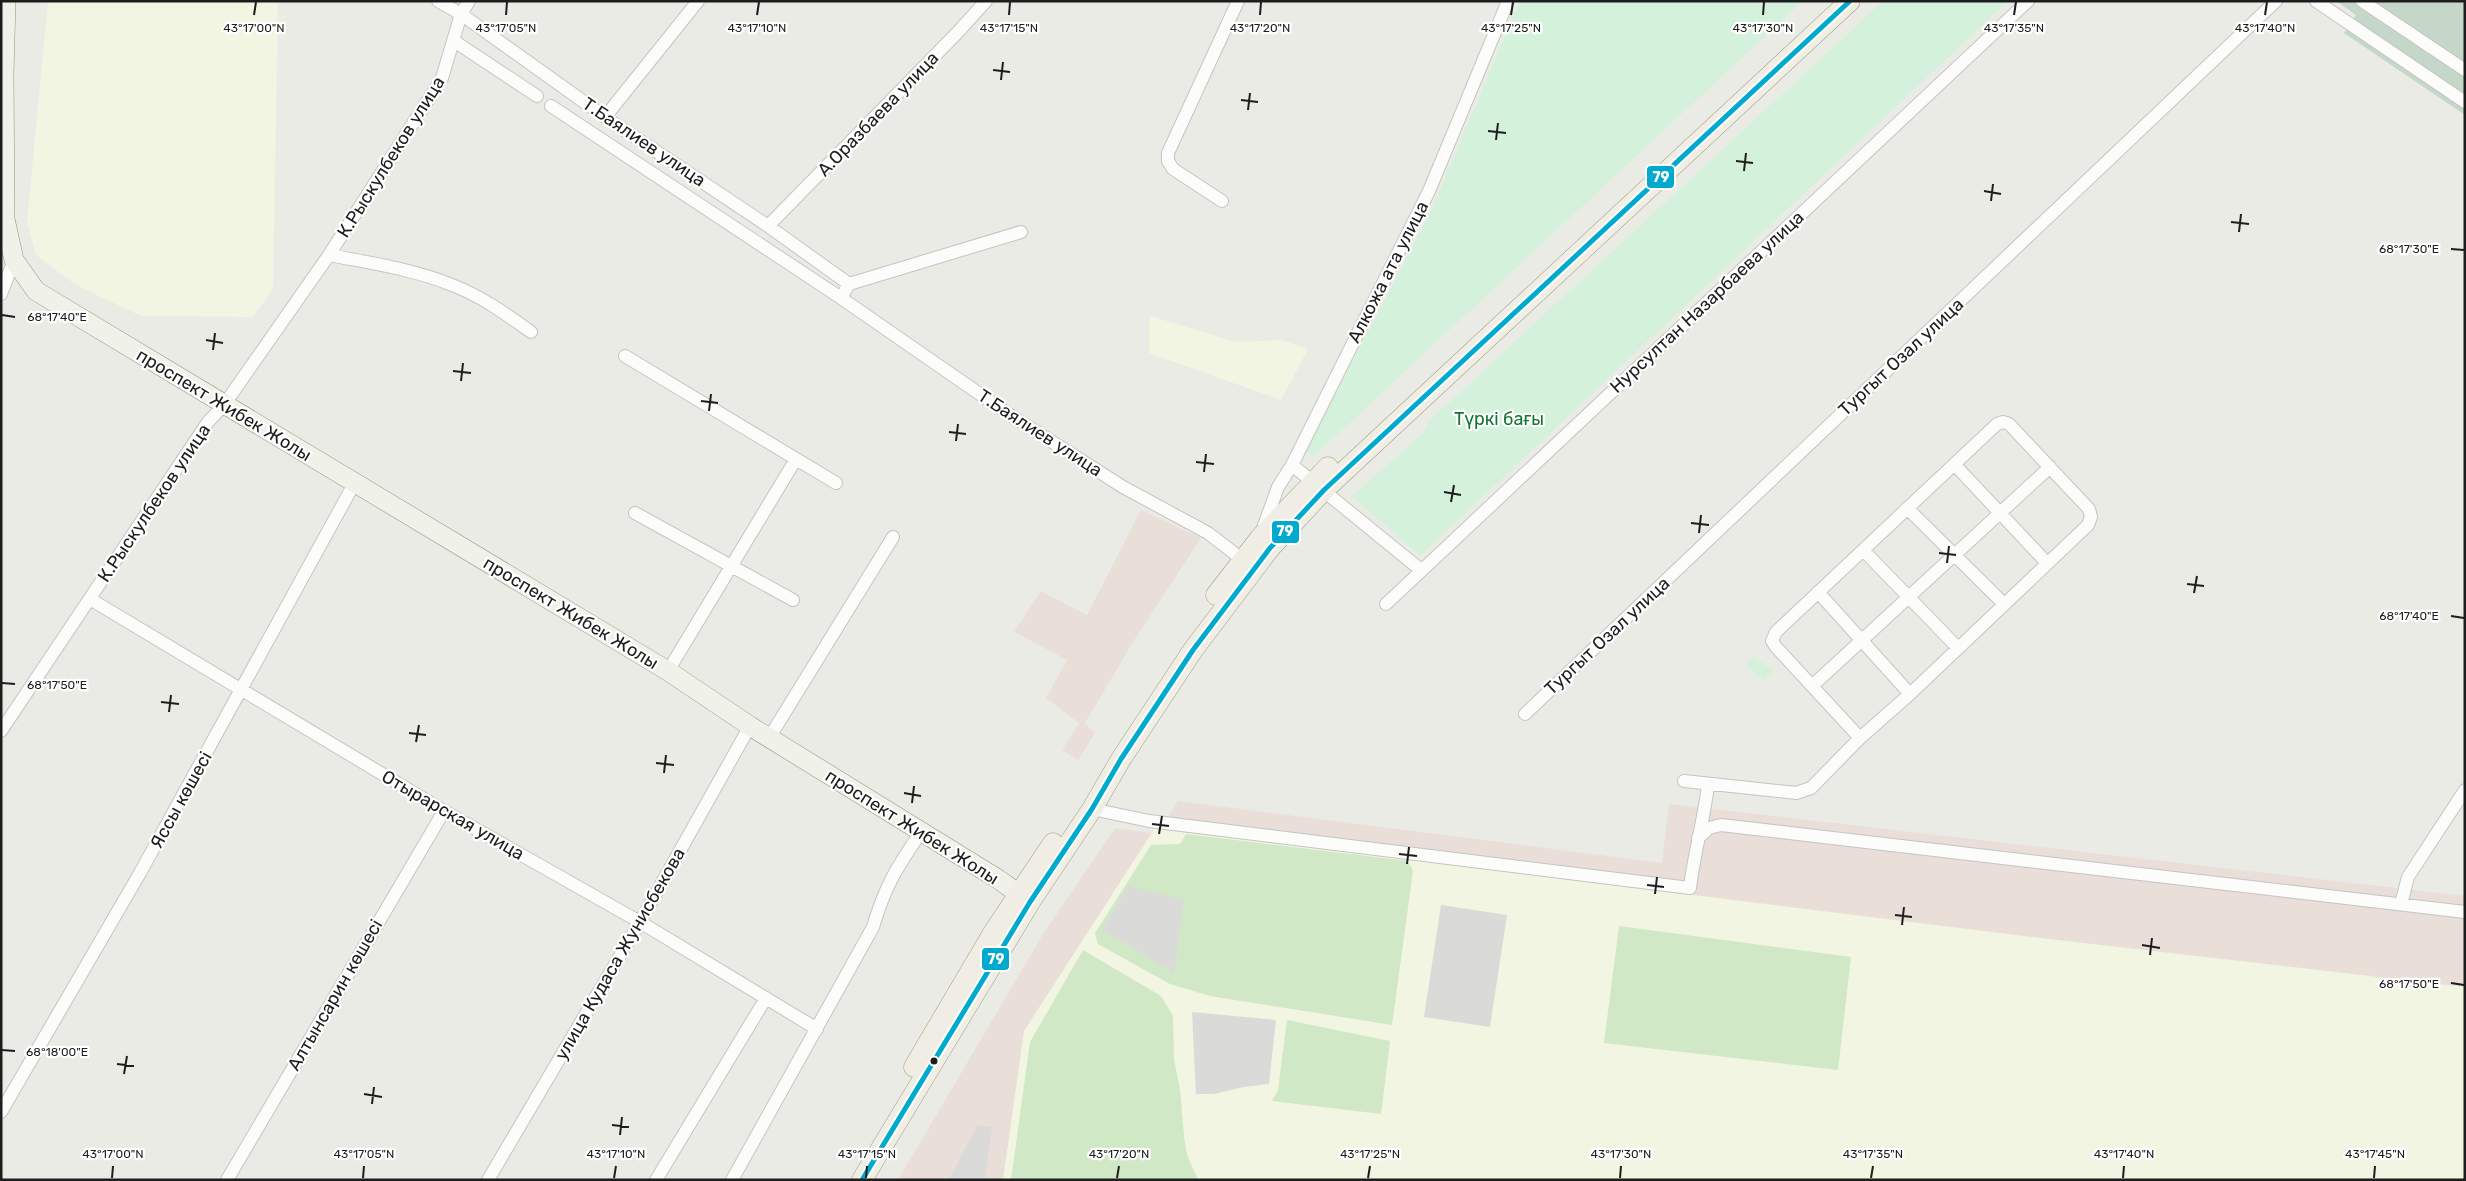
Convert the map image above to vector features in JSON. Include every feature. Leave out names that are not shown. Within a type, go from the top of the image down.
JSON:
[{"type":"main road","name":"проспект Жибек Жолы","points":[[6,1],[2,73],[5,219],[14,260],[36,291],[354,484],[668,671],[750,726],[1024,898]]},
{"type":"main road","points":[[847,1180],[1024,898],[1092,809],[1121,760],[1198,643],[1319,486],[1830,1]]},
{"type":"main road","points":[[862,1180],[1110,752],[1181,642],[1260,538],[1850,1]]},
{"type":"street","name":"Т.Баялиев улица","points":[[438,1],[461,14],[605,117],[768,226],[849,284]]},
{"type":"street","name":"К.Рыскулбеков улица","points":[[1,731],[208,422],[224,405],[329,255],[442,78],[461,14],[469,1]]},
{"type":"street","points":[[605,117],[698,1]]},
{"type":"street","name":"А.Оразбаева улица","points":[[768,226],[986,1]]},
{"type":"street","points":[[1222,201],[1173,168],[1168,161],[1168,153],[1238,1]]},
{"type":"street","name":"Алкожа ата улица","points":[[1260,538],[1278,487],[1292,465],[1429,191],[1508,1]]},
{"type":"street","name":"Нурсултан Назарбаева улица","points":[[1386,604],[2028,1]]},
{"type":"street","name":"Тургыт Озал улица","points":[[1525,714],[2276,1]]},
{"type":"street","points":[[2316,1],[2465,102]]},
{"type":"street","points":[[2362,1],[2465,70]]},
{"type":"street","points":[[454,41],[537,96]]},
{"type":"street","name":"Т.Баялиев улица","points":[[551,106],[841,298],[1018,420],[1122,487],[1208,533],[1243,560]]},
{"type":"street","points":[[841,298],[849,284],[1021,232]]},
{"type":"street","name":"К.Рыскулбеков улица","points":[[329,255],[397,268],[452,284],[493,305],[532,332]]},
{"type":"street","points":[[1,294],[14,260]]},
{"type":"street","points":[[625,356],[836,483]]},
{"type":"street","points":[[1684,781],[1708,785],[1804,792],[1811,788],[1860,738],[1910,694],[2088,525],[2091,518],[2089,509],[2009,424],[2002,422],[1997,424],[1776,632],[1772,641],[1860,738]]},
{"type":"street","name":"проспект Жибек Жолы","points":[[668,671],[796,459]]},
{"type":"street","points":[[1292,465],[1421,570]]},
{"type":"street","points":[[1955,465],[2047,563]]},
{"type":"street","points":[[1812,686],[2050,467]]},
{"type":"street","name":"Яссы көшесі","points":[[1,1112],[140,873],[243,689],[354,484]]},
{"type":"street","points":[[1907,508],[2004,604]]},
{"type":"street","points":[[635,512],[793,600]]},
{"type":"street","points":[[769,738],[893,537]]},
{"type":"street","points":[[1863,550],[1907,598],[1958,648]]},
{"type":"street","points":[[1818,592],[1910,694]]},
{"type":"street","name":"Отырарская улица","points":[[90,599],[444,811],[640,922],[817,1029]]},
{"type":"street","name":"улица Кудаса Жунисбекова","points":[[488,1180],[640,922],[750,726]]},
{"type":"street","points":[[1092,809],[1149,821],[1690,888],[1708,785]]},
{"type":"street","points":[[2401,904],[2408,877],[2465,790]]},
{"type":"street","name":"Алтынсарин көшесі","points":[[227,1180],[444,811]]},
{"type":"street","points":[[1698,838],[1709,828],[1721,825],[2465,912]]},
{"type":"street","points":[[732,1180],[873,927],[882,896],[893,873],[921,832]]},
{"type":"street","points":[[656,1180],[766,998]]},
{"type":"shaded area","points":[[48,1],[278,1],[273,289],[253,317],[141,316],[76,285],[36,255],[27,222]]},
{"type":"shaded area","points":[[2336,1],[2465,1],[2465,115],[2344,33],[2356,15]]},
{"type":"shaded area","points":[[1150,316],[1236,342],[1282,340],[1308,349],[1281,400],[1149,353]]},
{"type":"shaded area","points":[[1141,510],[1201,538],[1133,642],[1085,723],[1095,733],[1078,760],[1062,750],[1079,723],[1046,698],[1067,660],[1014,632],[1041,591],[1087,615]]},
{"type":"shaded area","points":[[1178,801],[1662,863],[1669,804],[2465,896],[2465,1180],[898,1180],[1043,934],[1115,828],[1158,834]]},
{"type":"shaded area","points":[[1155,828],[2024,936],[2465,987],[2465,1180],[1003,1180],[1024,1031]]},
{"type":"shaded area","points":[[1128,886],[1184,900],[1174,973],[1102,929]]},
{"type":"shaded area","points":[[1441,905],[1507,915],[1490,1027],[1424,1017]]},
{"type":"shaded area","points":[[1192,1012],[1276,1020],[1269,1084],[1244,1087],[1214,1094],[1196,1094]]},
{"type":"shaded area","points":[[977,1125],[992,1127],[985,1180],[949,1180]]},
{"type":"green space","points":[[1520,1],[1803,1],[1314,456],[1306,451],[1431,211]]},
{"type":"green space","name":"Түркі бағы","points":[[1883,1],[2008,1],[1420,556],[1352,496],[1423,433],[1429,421]]},
{"type":"green space","points":[[1754,656],[1773,671],[1765,681],[1746,666]]},
{"type":"green space","points":[[1186,834],[1408,861],[1413,871],[1392,1025],[1210,996],[1170,984],[1098,944],[1095,933],[1151,845],[1180,844]]},
{"type":"green space","points":[[1619,926],[1851,957],[1838,1070],[1604,1043]]},
{"type":"green space","points":[[1083,950],[1161,996],[1173,1016],[1174,1060],[1180,1089],[1184,1136],[1187,1155],[1198,1180],[1011,1180],[1030,1042]]},
{"type":"green space","points":[[1287,1020],[1390,1041],[1381,1114],[1272,1101],[1278,1090]]},
{"type":"transit line","name":"79","points":[[862,1180],[1030,902],[1092,809],[1121,759],[1193,650],[1270,548],[1324,490],[1850,1]]}]
